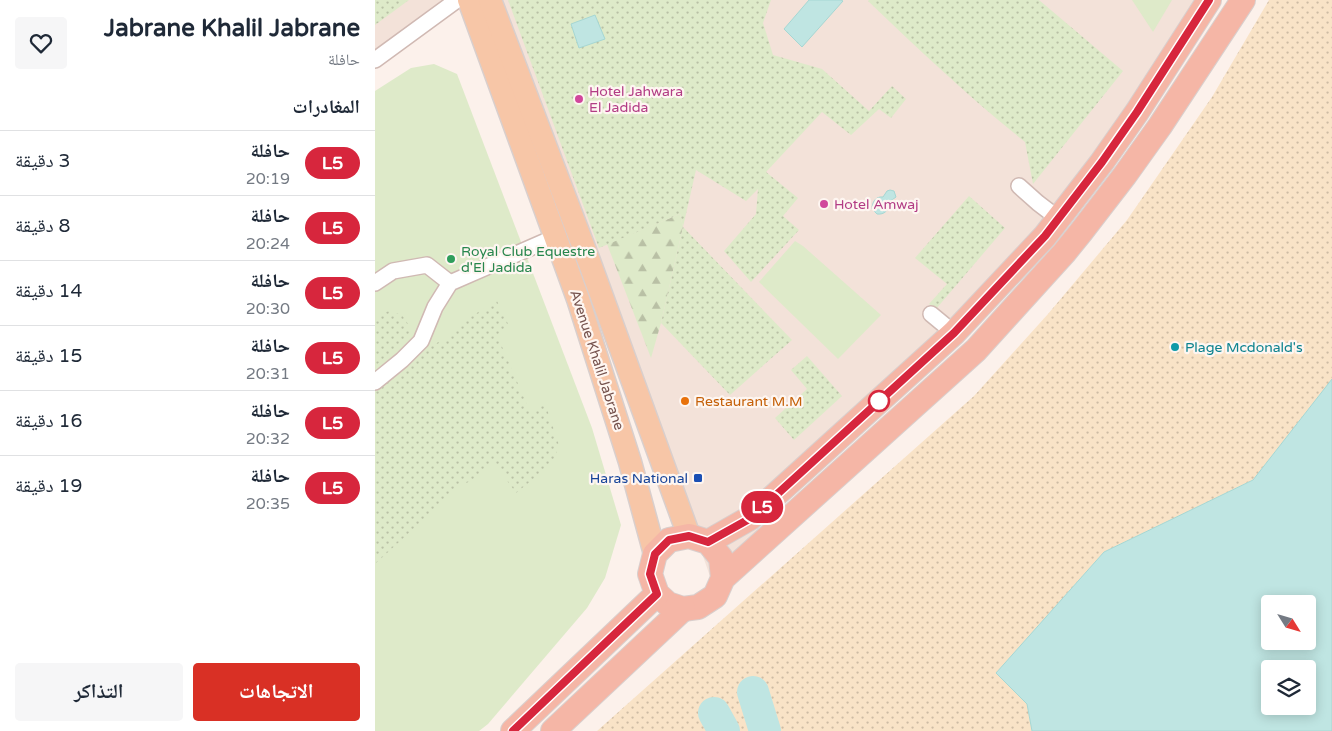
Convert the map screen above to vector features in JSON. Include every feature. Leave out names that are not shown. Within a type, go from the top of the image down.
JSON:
[{"type":"highway","points":[[1209,0],[1137,112],[1102,162],[1045,236],[954,333],[751,518],[699,539],[669,540],[655,554],[650,574],[657,594],[668,604],[683,609],[699,607],[715,596],[723,578],[976,350],[1087,225],[1161,126],[1243,0]]},
{"type":"highway","points":[[699,539],[721,558],[723,578]]},
{"type":"highway","points":[[513,731],[657,594]]},
{"type":"highway","points":[[553,731],[683,609]]},
{"type":"main road","name":"Avenue Khalil Jabrane","points":[[469,0],[581,308],[630,462],[655,554]]},
{"type":"main road","name":"Avenue Khalil Jabrane","points":[[490,0],[589,261],[699,539]]},
{"type":"street","points":[[375,60],[457,0]]},
{"type":"street","points":[[1019,186],[1059,219]]},
{"type":"street","points":[[375,382],[402,360],[421,341],[435,307],[450,282],[555,237]]},
{"type":"street","points":[[375,283],[393,271],[427,265],[450,282]]},
{"type":"street","points":[[931,314],[954,333]]},
{"type":"shaded area","points":[[375,0],[457,0],[375,60]]},
{"type":"shaded area","points":[[493,0],[1208,0],[1102,162],[829,447],[714,588]]},
{"type":"green space","points":[[375,0],[409,0],[375,25]]},
{"type":"green space","points":[[508,0],[771,0],[763,23],[773,55],[822,69],[869,111],[892,86],[906,99],[891,118],[879,109],[851,135],[822,112],[766,172],[798,198],[783,216],[799,230],[751,282],[724,251],[756,214],[758,189],[746,201],[696,170],[683,227],[680,214],[599,248]]},
{"type":"green space","points":[[869,0],[1039,0],[1123,71],[1033,184],[1025,142],[945,73]]},
{"type":"green space","points":[[1132,0],[1172,0],[1153,32]]},
{"type":"green space","name":"Royal Club Equestre d'El Jadida","points":[[434,64],[457,74],[592,428],[621,525],[605,578],[587,608],[488,724],[479,731],[375,731],[375,91],[411,68]]},
{"type":"green space","points":[[969,196],[1005,228],[936,309],[929,304],[947,284],[915,258]]},
{"type":"green space","points":[[680,214],[683,227],[651,358],[607,244]]},
{"type":"green space","points":[[683,227],[792,340],[730,395],[661,323]]},
{"type":"green space","points":[[795,241],[881,315],[838,359],[759,282]]},
{"type":"green space","points":[[497,301],[509,326],[497,335],[531,414],[545,403],[559,445],[553,463],[516,493],[493,461],[475,478],[458,488],[375,564],[375,390],[424,350],[444,339],[470,317]]},
{"type":"green space","points":[[389,311],[402,315],[410,327],[408,338],[375,366],[375,315]]},
{"type":"green space","points":[[807,356],[842,396],[794,440],[775,418],[807,389],[791,370]]},
{"type":"sand","name":"Plage Mcdonald's","points":[[1269,0],[1332,0],[1332,379],[1253,480],[1104,552],[996,673],[1027,704],[1032,731],[597,731],[974,396],[1048,314],[1127,220],[1212,97]]},
{"type":"water","points":[[809,0],[843,1],[802,47],[784,29]]},
{"type":"water","points":[[595,15],[605,39],[579,48],[571,24]]},
{"type":"water","points":[[890,190],[894,191],[896,197],[889,202],[889,207],[886,211],[882,214],[877,214],[872,209],[873,202],[883,197]]},
{"type":"water","points":[[1332,379],[1332,731],[1032,731],[1027,704],[996,673],[1104,552],[1253,480]]},
{"type":"waterway","points":[[753,692],[765,731]]},
{"type":"waterway","points":[[714,713],[724,731]]},
{"type":"bus line","name":"L5","points":[[513,731],[657,594],[650,574],[655,554],[669,540],[689,536],[708,542],[751,518],[954,333],[1045,236],[1063,214],[1137,112],[1209,0]]},
{"type":"place","name":"Hotel Jahwara El Jadida","points":[[579,99]]},
{"type":"place","name":"Hotel Amwaj","points":[[824,204]]},
{"type":"place","name":"Royal Club Equestre d'El Jadida","points":[[451,259]]},
{"type":"place","name":"Plage Mcdonald's","points":[[1175,347]]},
{"type":"place","name":"Restaurant M.M","points":[[685,401]]},
{"type":"place","name":"Haras National","points":[[698,478]]}]
